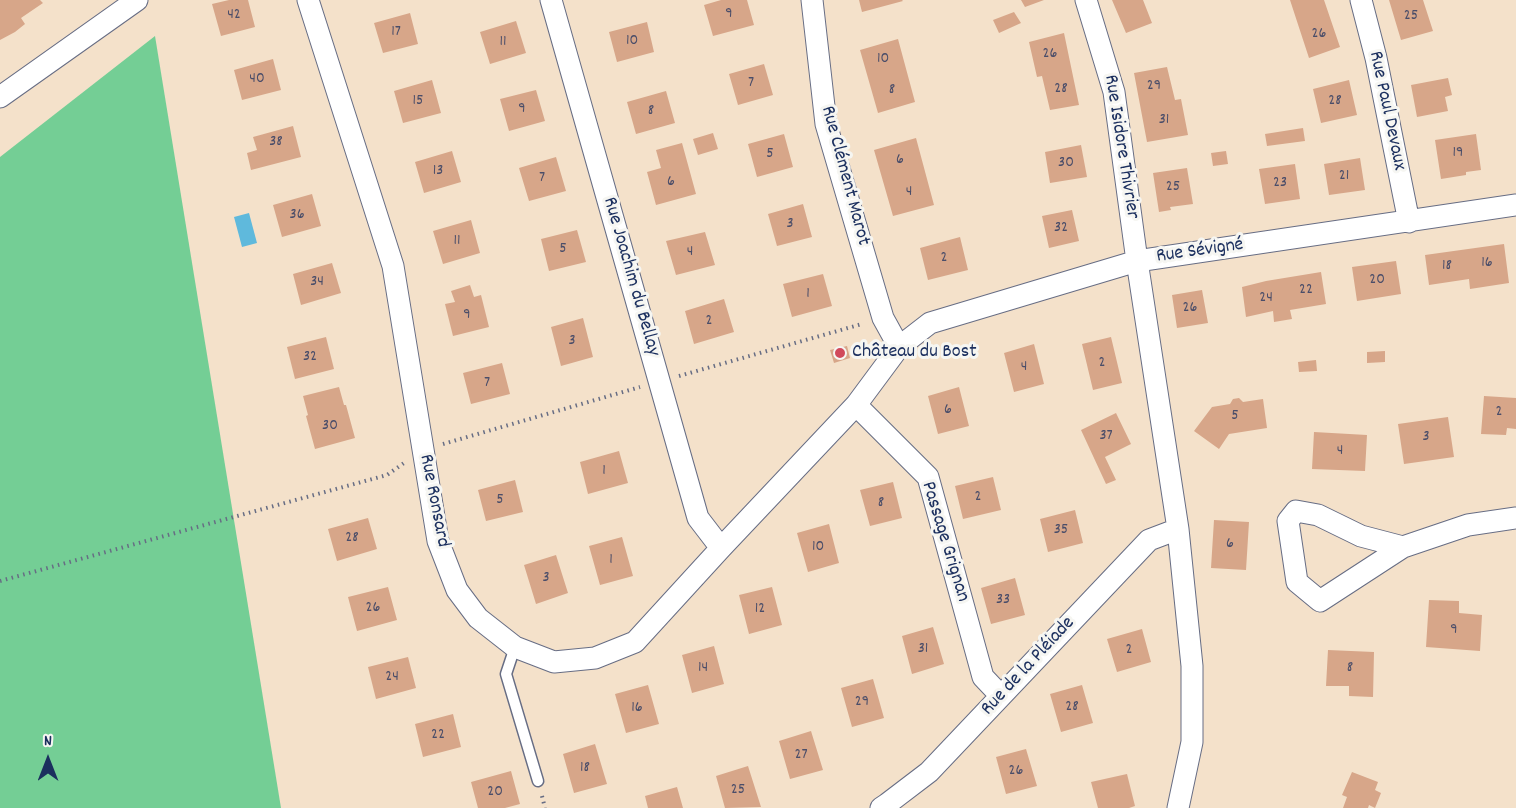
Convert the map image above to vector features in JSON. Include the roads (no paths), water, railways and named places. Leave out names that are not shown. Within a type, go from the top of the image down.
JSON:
[{"type":"street","points":[[0,97],[137,0]]},
{"type":"street","name":"Rue Ronsard","points":[[308,0],[393,266],[438,541],[457,590],[478,618],[515,647],[554,662],[595,658],[635,642],[856,405],[899,346]]},
{"type":"street","name":"Rue Joachim du Bellay","points":[[551,0],[698,518],[721,548]]},
{"type":"street","name":"Rue Clément Marot","points":[[812,0],[826,124],[883,318],[899,346]]},
{"type":"street","name":"Rue Isidore Thivrier","points":[[1086,0],[1114,92],[1137,261]]},
{"type":"street","name":"Rue Paul Devaux","points":[[1361,0],[1376,58],[1409,222]]},
{"type":"street","name":"Rue Sévigné","points":[[899,346],[930,323],[1137,261],[1516,205]]},
{"type":"street","points":[[1137,261],[1178,529],[1192,666],[1192,741],[1178,808]]},
{"type":"street","name":"Passage Grignan","points":[[856,405],[928,477],[983,677],[1001,696]]},
{"type":"street","points":[[1403,547],[1361,536],[1318,515],[1296,511],[1288,521],[1297,582],[1320,601],[1403,547],[1468,525],[1516,518]]},
{"type":"street","name":"Rue de la Pléiade","points":[[881,808],[929,772],[1149,540],[1178,529]]},
{"type":"lane","points":[[515,647],[506,674],[538,781]]},
{"type":"water","points":[[249,213],[257,243],[242,247],[234,217]]},
{"type":"place","name":"Château du Bost","points":[[840,353]]}]
